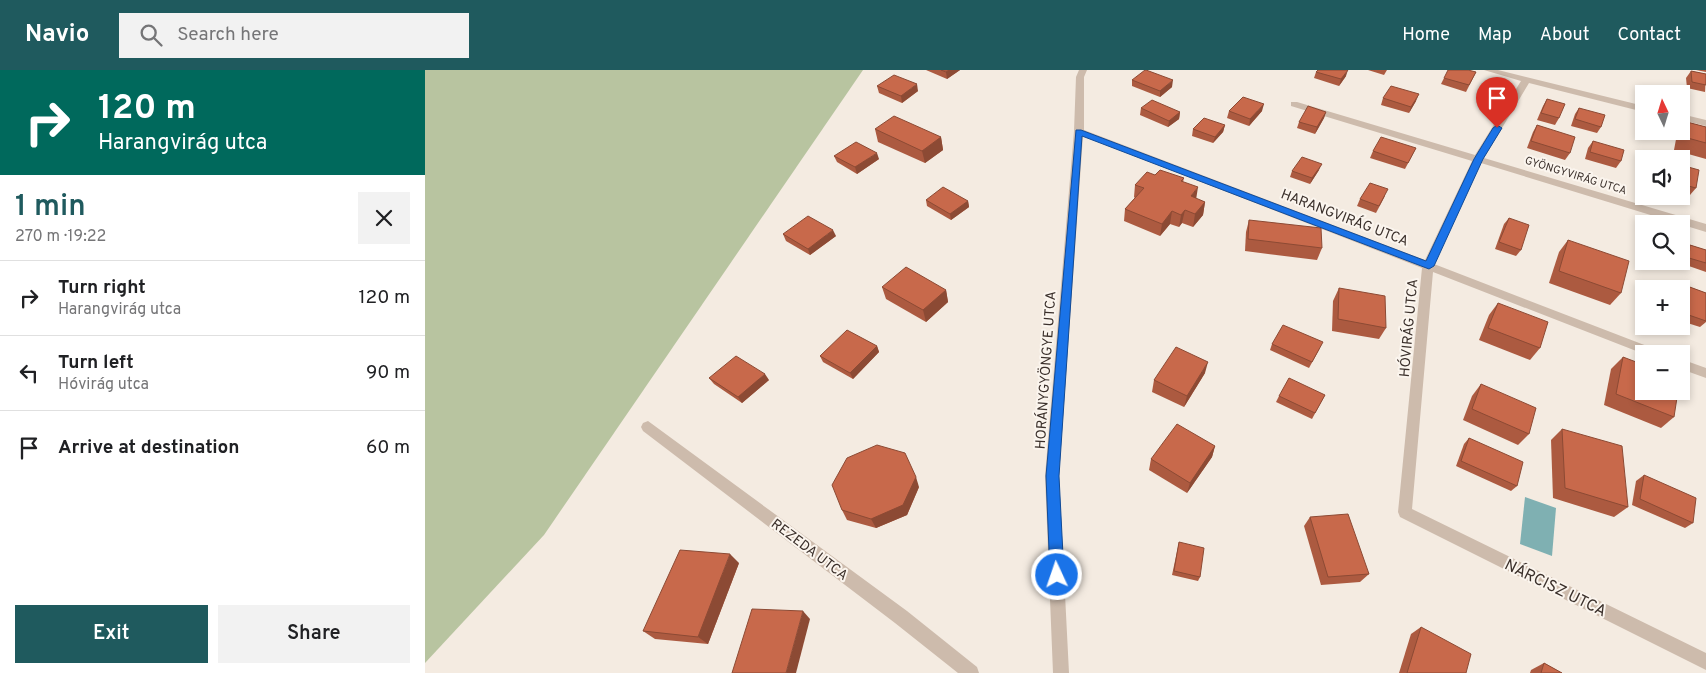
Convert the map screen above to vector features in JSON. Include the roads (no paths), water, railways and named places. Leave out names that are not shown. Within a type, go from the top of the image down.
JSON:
[{"type":"street","name":"HORÁNYGYÖNGYE UTCA","points":[[1061,673],[1052,476],[1079,131],[1079,77],[1083,70]]},
{"type":"street","points":[[1488,70],[1635,106]]},
{"type":"street","name":"HÓVIRÁG UTCA","points":[[1405,512],[1429,266],[1478,159],[1526,80]]},
{"type":"street","name":"GYÖNGYVIRÁG UTCA","points":[[1294,104],[1706,228]]},
{"type":"street","points":[[1690,120],[1706,123]]},
{"type":"street","name":"HARANGVIRÁG UTCA","points":[[1079,131],[1635,346]]},
{"type":"street","points":[[1690,367],[1706,373]]},
{"type":"street","name":"REZEDA UTCA","points":[[648,427],[893,611],[971,673]]},
{"type":"street","name":"NÁRCISZ UTCA","points":[[1405,512],[1706,662]]},
{"type":"water","points":[[1525,497],[1556,508],[1552,556],[1520,544]]}]
